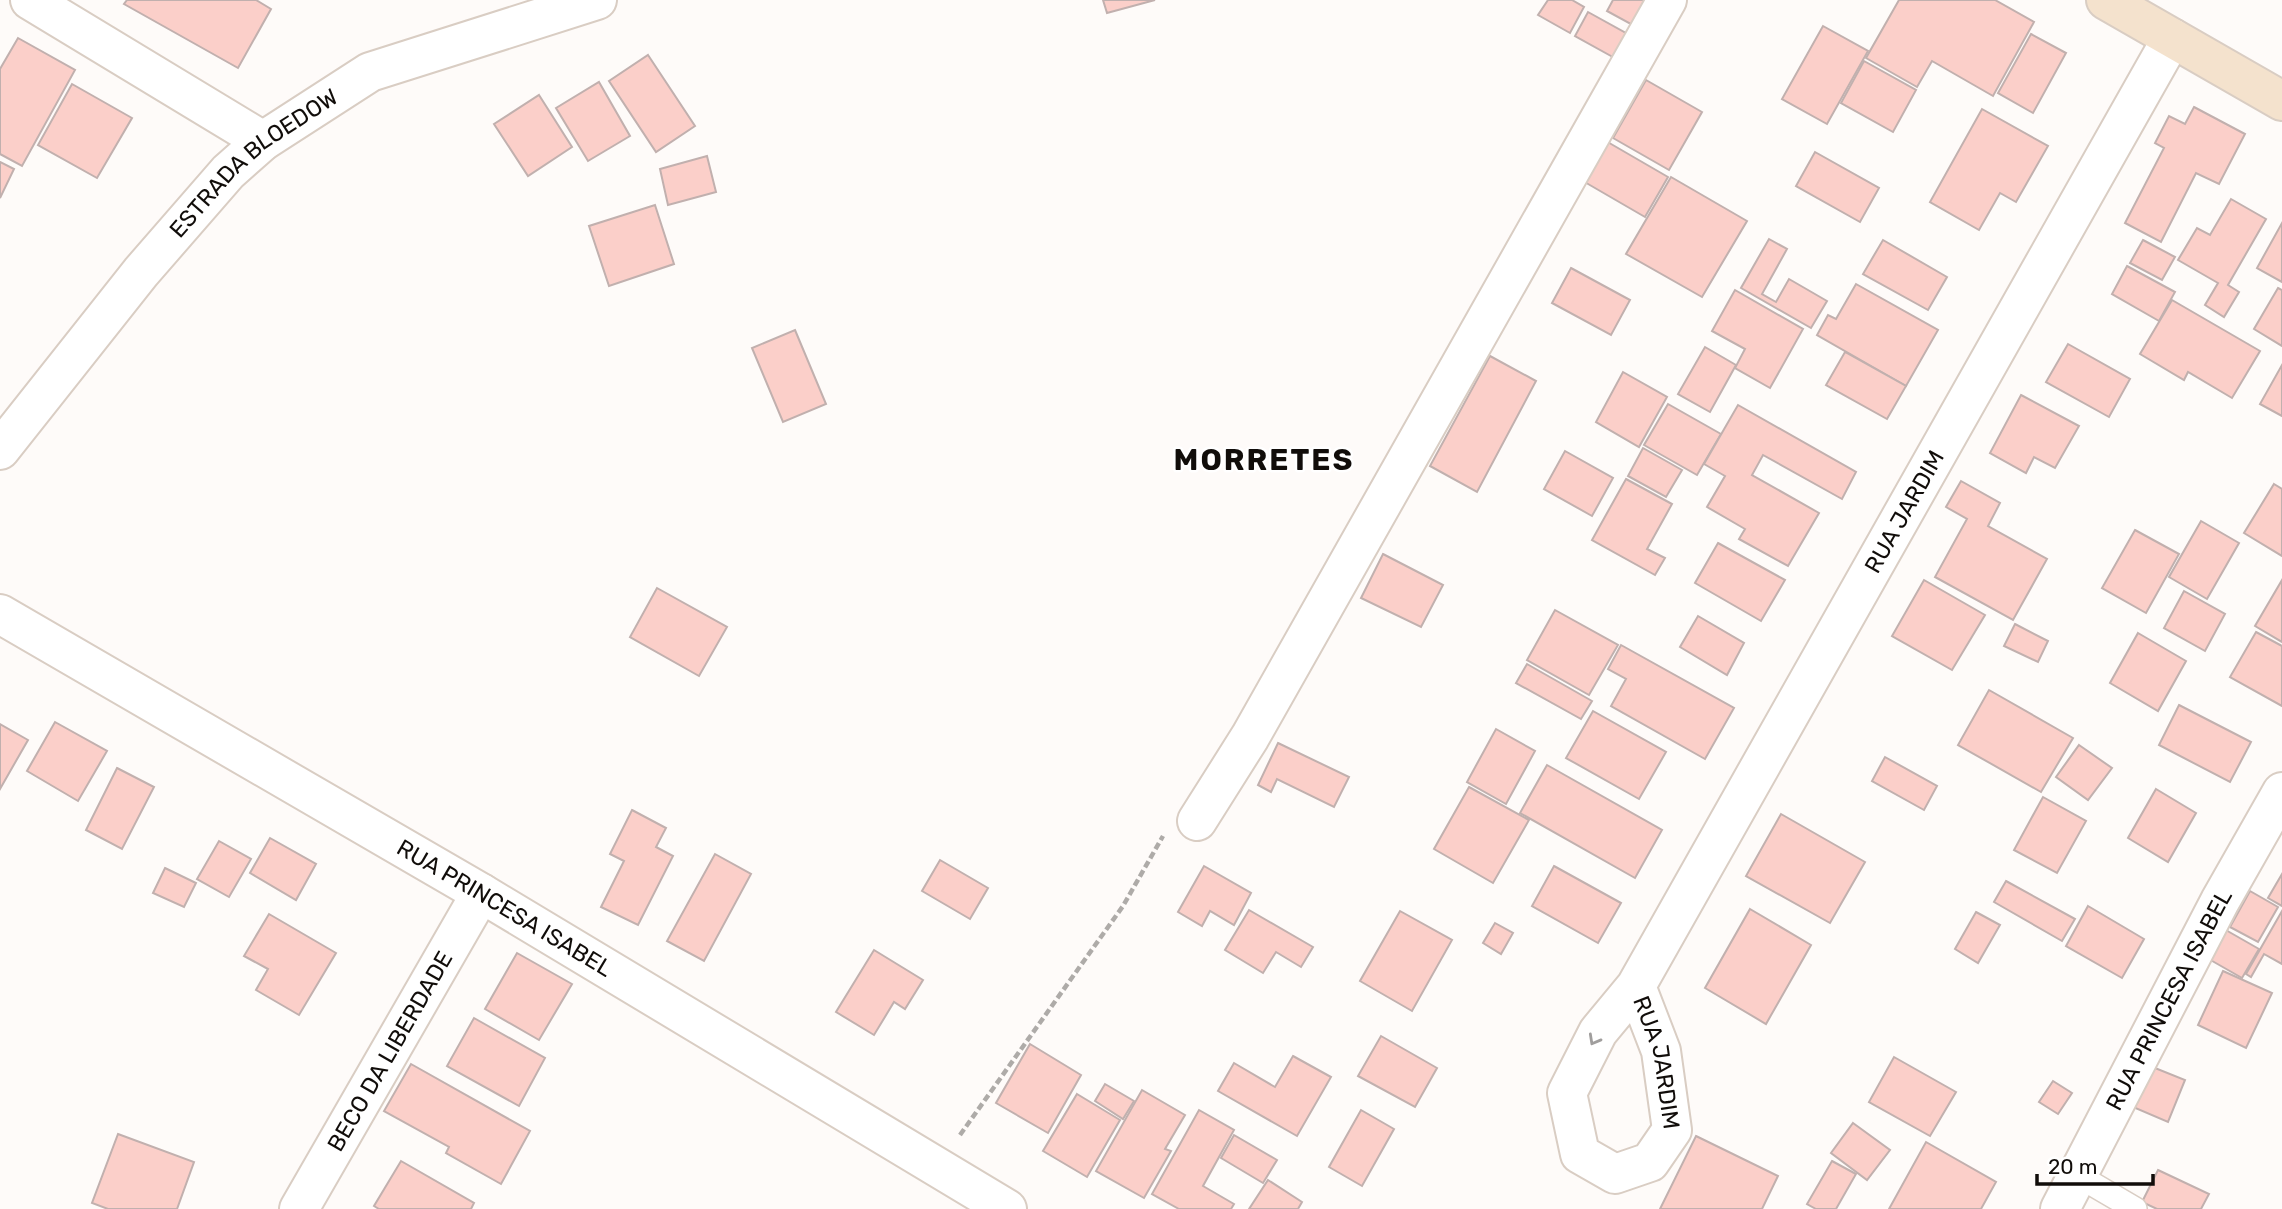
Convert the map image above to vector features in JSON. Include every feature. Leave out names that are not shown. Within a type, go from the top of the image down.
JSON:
[{"type":"street","points":[[30,0],[263,141]]},
{"type":"street","name":"ESTRADA BLOEDOW","points":[[0,449],[141,272],[228,172],[263,141],[370,72],[597,0]]},
{"type":"street","points":[[1197,821],[1250,737],[1667,0]]},
{"type":"street","points":[[2106,0],[2282,101]]},
{"type":"street","name":"RUA JARDIM","points":[[1636,986],[2172,38]]},
{"type":"street","name":"RUA PRINCESA ISABEL","points":[[0,614],[481,893],[1007,1209]]},
{"type":"street","name":"RUA PRINCESA ISABEL","points":[[2060,1209],[2220,901],[2282,792]]},
{"type":"street","name":"BECO DA LIBERDADE","points":[[299,1209],[481,893]]},
{"type":"lane","points":[[2077,1175],[2135,1209]]},
{"type":"path","points":[[937,1167],[1123,906],[1176,814],[1197,821]]},
{"type":"building","points":[[127,0],[256,0],[271,9],[238,68],[124,4]]},
{"type":"building","points":[[1103,0],[1155,0],[1107,13]]},
{"type":"building","points":[[1548,0],[1572,0],[1584,7],[1570,33],[1538,15]]},
{"type":"building","points":[[1613,0],[1654,0],[1638,28],[1607,11]]},
{"type":"building","points":[[1899,0],[1995,0],[2034,22],[1993,96],[1932,61],[1917,87],[1866,58]]},
{"type":"building","points":[[1588,12],[1633,37],[1620,61],[1575,36]]},
{"type":"building","points":[[1823,26],[1868,51],[1827,124],[1782,99]]},
{"type":"building","points":[[2031,34],[2066,53],[2033,113],[1998,93]]},
{"type":"building","points":[[18,38],[75,70],[22,166],[0,154],[0,69]]},
{"type":"building","points":[[648,55],[695,126],[656,152],[609,81]]},
{"type":"building","points":[[1864,61],[1916,90],[1893,132],[1841,103]]},
{"type":"building","points":[[1646,80],[1702,112],[1669,170],[1613,138]]},
{"type":"building","points":[[599,82],[630,136],[588,161],[556,108]]},
{"type":"building","points":[[72,84],[132,118],[97,178],[38,145]]},
{"type":"building","points":[[539,95],[572,147],[528,176],[494,124]]},
{"type":"building","points":[[2194,107],[2245,134],[2219,184],[2196,173],[2161,242],[2125,223],[2164,148],[2155,143],[2169,116],[2185,124]]},
{"type":"building","points":[[1982,109],[2048,146],[2016,202],[2000,193],[1979,230],[1930,202]]},
{"type":"building","points":[[1599,137],[1668,177],[1645,217],[1576,177]]},
{"type":"building","points":[[1815,152],[1879,188],[1860,222],[1796,186]]},
{"type":"building","points":[[707,156],[716,192],[668,205],[660,169]]},
{"type":"building","points":[[0,162],[14,169],[0,198]]},
{"type":"building","points":[[1671,177],[1747,221],[1702,297],[1626,254]]},
{"type":"building","points":[[2231,199],[2266,219],[2228,285],[2239,292],[2224,317],[2205,305],[2218,283],[2178,260],[2197,228],[2210,235]]},
{"type":"building","points":[[655,205],[674,264],[609,286],[589,226]]},
{"type":"building","points":[[2282,223],[2282,282],[2257,268]]},
{"type":"building","points":[[1769,239],[1787,249],[1762,294],[1776,302],[1789,279],[1827,301],[1811,328],[1741,288]]},
{"type":"building","points":[[1883,240],[1947,277],[1928,310],[1863,274]]},
{"type":"building","points":[[2143,240],[2175,257],[2162,280],[2130,263]]},
{"type":"building","points":[[2127,266],[2175,292],[2159,321],[2112,294]]},
{"type":"building","points":[[1571,268],[1630,300],[1611,335],[1552,303]]},
{"type":"building","points":[[1856,284],[1938,330],[1906,386],[1817,335],[1828,315],[1836,319]]},
{"type":"building","points":[[2278,288],[2282,290],[2282,346],[2254,329]]},
{"type":"building","points":[[1735,290],[1803,329],[1770,388],[1735,368],[1745,349],[1712,331]]},
{"type":"building","points":[[2172,300],[2260,351],[2232,398],[2188,372],[2184,380],[2140,354]]},
{"type":"building","points":[[795,330],[826,404],[783,422],[752,348]]},
{"type":"building","points":[[2068,344],[2130,379],[2109,417],[2046,382]]},
{"type":"building","points":[[1705,347],[1736,365],[1710,412],[1678,394]]},
{"type":"building","points":[[1845,352],[1906,386],[1887,419],[1826,385]]},
{"type":"building","points":[[1490,356],[1536,381],[1477,492],[1430,466]]},
{"type":"building","points":[[2282,365],[2282,416],[2260,404]]},
{"type":"building","points":[[1623,372],[1667,397],[1639,447],[1596,422]]},
{"type":"building","points":[[2021,395],[2079,426],[2055,468],[2034,457],[2026,473],[1990,453]]},
{"type":"building","points":[[1668,404],[1721,434],[1697,475],[1644,445]]},
{"type":"building","points":[[1738,405],[1856,472],[1842,499],[1763,455],[1752,475],[1819,513],[1788,566],[1739,539],[1745,529],[1707,507],[1725,476],[1704,464]]},
{"type":"building","points":[[1643,448],[1682,470],[1666,497],[1628,476]]},
{"type":"building","points":[[1565,451],[1613,478],[1592,516],[1544,489]]},
{"type":"building","points":[[1626,479],[1672,504],[1647,549],[1665,558],[1655,575],[1592,540]]},
{"type":"building","points":[[1961,481],[2000,503],[1988,526],[2047,559],[2013,620],[1935,577],[1967,519],[1946,507]]},
{"type":"building","points":[[2274,484],[2282,489],[2282,556],[2244,533]]},
{"type":"building","points":[[2201,521],[2239,543],[2207,599],[2169,577]]},
{"type":"building","points":[[2135,530],[2179,554],[2146,613],[2102,588]]},
{"type":"building","points":[[1718,543],[1785,580],[1761,621],[1695,583]]},
{"type":"building","points":[[1383,554],[1443,585],[1421,627],[1361,598]]},
{"type":"building","points":[[1924,580],[1985,615],[1952,670],[1892,636]]},
{"type":"building","points":[[2282,580],[2282,642],[2255,626]]},
{"type":"building","points":[[657,588],[727,627],[699,676],[630,637]]},
{"type":"building","points":[[2184,591],[2225,614],[2205,651],[2164,628]]},
{"type":"building","points":[[1555,610],[1618,645],[1589,695],[1527,660]]},
{"type":"building","points":[[1698,616],[1744,643],[1727,675],[1680,647]]},
{"type":"building","points":[[2015,624],[2048,641],[2038,662],[2004,646]]},
{"type":"building","points":[[2256,632],[2282,646],[2282,706],[2230,677]]},
{"type":"building","points":[[2138,633],[2186,661],[2158,711],[2110,683]]},
{"type":"building","points":[[1621,645],[1734,708],[1705,759],[1611,706],[1626,679],[1608,669]]},
{"type":"building","points":[[1527,664],[1592,701],[1581,719],[1516,683]]},
{"type":"building","points":[[1989,690],[2073,738],[2041,792],[1958,745]]},
{"type":"building","points":[[2179,705],[2251,742],[2230,782],[2159,745]]},
{"type":"building","points":[[1593,711],[1666,752],[1639,799],[1566,758]]},
{"type":"building","points":[[55,722],[107,751],[78,801],[27,771]]},
{"type":"building","points":[[0,724],[28,740],[0,789]]},
{"type":"building","points":[[1496,729],[1535,751],[1506,804],[1467,782]]},
{"type":"building","points":[[1278,743],[1349,777],[1334,807],[1277,779],[1271,792],[1258,785]]},
{"type":"building","points":[[2079,745],[2112,768],[2088,800],[2056,777]]},
{"type":"building","points":[[1885,757],[1937,786],[1924,810],[1872,781]]},
{"type":"building","points":[[1547,765],[1662,830],[1635,878],[1520,813]]},
{"type":"building","points":[[117,768],[154,787],[122,849],[86,830]]},
{"type":"building","points":[[1469,787],[1529,820],[1493,883],[1434,849]]},
{"type":"building","points":[[2156,789],[2196,813],[2168,862],[2128,838]]},
{"type":"building","points":[[2043,797],[2086,821],[2057,873],[2014,850]]},
{"type":"building","points":[[632,810],[666,828],[656,847],[673,856],[638,925],[601,907],[624,861],[610,854]]},
{"type":"building","points":[[1781,814],[1865,862],[1830,923],[1746,876]]},
{"type":"building","points":[[270,838],[316,864],[296,900],[250,873]]},
{"type":"building","points":[[219,841],[251,859],[229,897],[197,879]]},
{"type":"building","points":[[715,854],[751,874],[704,961],[667,941]]},
{"type":"building","points":[[940,860],[988,888],[970,919],[922,891]]},
{"type":"building","points":[[1204,866],[1251,893],[1234,925],[1210,911],[1202,926],[1178,912]]},
{"type":"building","points":[[1554,866],[1621,903],[1598,943],[1532,906]]},
{"type":"building","points":[[165,868],[196,883],[184,907],[153,893]]},
{"type":"building","points":[[2282,874],[2282,906],[2268,898]]},
{"type":"building","points":[[2006,881],[2075,919],[2062,941],[1994,902]]},
{"type":"building","points":[[2250,891],[2278,907],[2258,942],[2230,927]]},
{"type":"building","points":[[2088,906],[2144,939],[2122,978],[2066,946]]},
{"type":"building","points":[[1750,909],[1811,945],[1766,1024],[1705,988]]},
{"type":"building","points":[[1249,910],[1313,947],[1301,967],[1276,952],[1263,973],[1225,950]]},
{"type":"building","points":[[1400,911],[1452,940],[1412,1011],[1360,981]]},
{"type":"building","points":[[2282,911],[2282,964],[2264,954],[2251,977],[2246,974]]},
{"type":"building","points":[[1976,912],[2000,925],[1978,963],[1955,949]]},
{"type":"building","points":[[269,914],[336,953],[299,1015],[256,990],[268,969],[244,956]]},
{"type":"building","points":[[1495,923],[1513,933],[1501,954],[1483,943]]},
{"type":"building","points":[[2224,929],[2259,949],[2242,978],[2207,958]]},
{"type":"building","points":[[874,950],[923,980],[905,1009],[894,1002],[874,1035],[836,1012]]},
{"type":"building","points":[[517,953],[572,984],[539,1040],[485,1009]]},
{"type":"building","points":[[2223,971],[2272,993],[2246,1048],[2198,1025]]},
{"type":"building","points":[[474,1018],[545,1058],[519,1106],[447,1066]]},
{"type":"building","points":[[1381,1036],[1437,1068],[1415,1107],[1358,1076]]},
{"type":"building","points":[[1030,1044],[1081,1075],[1048,1133],[996,1103]]},
{"type":"building","points":[[1293,1056],[1331,1077],[1297,1136],[1218,1091],[1234,1063],[1275,1087]]},
{"type":"building","points":[[1894,1057],[1956,1092],[1930,1136],[1869,1102]]},
{"type":"building","points":[[411,1064],[530,1131],[501,1184],[446,1153],[449,1147],[384,1111]]},
{"type":"building","points":[[2150,1066],[2185,1080],[2168,1122],[2133,1107]]},
{"type":"building","points":[[2053,1081],[2072,1093],[2058,1114],[2039,1102]]},
{"type":"building","points":[[1105,1084],[1134,1101],[1123,1119],[1095,1101]]},
{"type":"building","points":[[1142,1090],[1185,1115],[1165,1149],[1171,1151],[1144,1198],[1096,1171]]},
{"type":"building","points":[[1077,1094],[1120,1120],[1087,1177],[1043,1151]]},
{"type":"building","points":[[1199,1110],[1234,1130],[1203,1186],[1234,1204],[1231,1209],[1179,1209],[1152,1194]]},
{"type":"building","points":[[1361,1110],[1394,1129],[1362,1186],[1329,1167]]},
{"type":"building","points":[[1853,1123],[1890,1150],[1867,1180],[1831,1153]]},
{"type":"building","points":[[118,1134],[194,1162],[177,1209],[108,1209],[92,1203]]},
{"type":"building","points":[[1234,1135],[1277,1160],[1263,1183],[1221,1158]]},
{"type":"building","points":[[1696,1136],[1778,1176],[1762,1209],[1660,1209]]},
{"type":"building","points":[[1926,1142],[1996,1182],[1981,1209],[1889,1209]]},
{"type":"building","points":[[401,1161],[474,1203],[471,1209],[379,1209],[374,1206]]},
{"type":"building","points":[[1832,1161],[1856,1174],[1836,1209],[1816,1209],[1807,1204]]},
{"type":"building","points":[[2158,1170],[2209,1194],[2201,1209],[2157,1209],[2142,1202]]},
{"type":"building","points":[[1268,1180],[1302,1202],[1298,1209],[1249,1209]]},
{"type":"district","name":"MORRETES","points":[[1264,460]]}]
